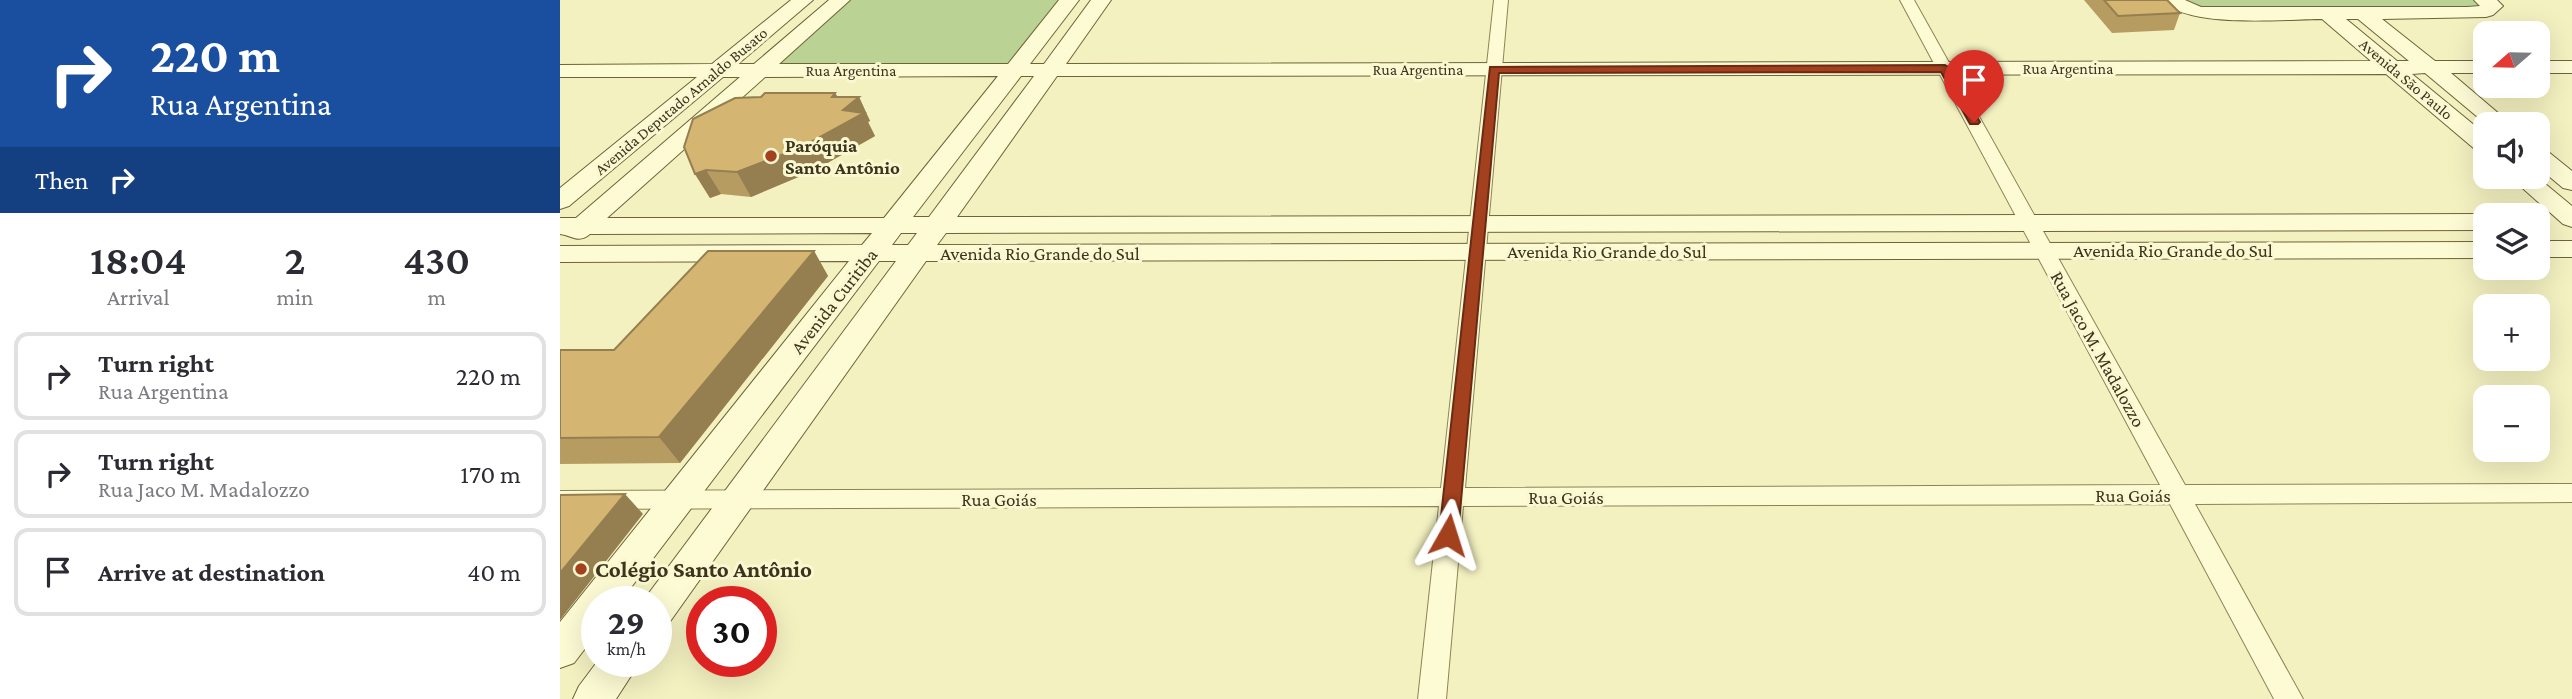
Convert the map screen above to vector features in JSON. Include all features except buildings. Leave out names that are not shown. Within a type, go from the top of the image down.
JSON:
[{"type":"street","name":"Avenida Deputado Arnaldo Busato","points":[[560,201],[803,0]]},
{"type":"street","name":"Avenida Deputado Arnaldo Busato","points":[[560,246],[571,226],[760,71],[840,0]]},
{"type":"street","name":"Avenida Curitiba","points":[[610,586],[1069,0]]},
{"type":"street","name":"Avenida Curitiba","points":[[672,590],[1101,0]]},
{"type":"street","points":[[1432,699],[1501,0]]},
{"type":"street","name":"Rua Jaco M. Madalozzo","points":[[1908,0],[2289,699]]},
{"type":"street","points":[[2173,0],[2180,6],[2199,13],[2486,12],[2493,6],[2484,0]]},
{"type":"street","name":"Avenida São Paulo","points":[[2327,13],[2473,136]]},
{"type":"street","name":"Avenida São Paulo","points":[[2363,13],[2485,112]]},
{"type":"street","name":"Rua Argentina","points":[[560,71],[2473,67]]},
{"type":"street","points":[[2550,67],[2572,67]]},
{"type":"street","points":[[2550,165],[2572,183]]},
{"type":"street","points":[[2536,189],[2572,220]]},
{"type":"street","points":[[2550,221],[2572,220]]},
{"type":"street","name":"Avenida Rio Grande do Sul","points":[[571,226],[2473,222]]},
{"type":"street","points":[[2550,249],[2572,249]]},
{"type":"street","name":"Avenida Rio Grande do Sul","points":[[560,254],[2473,250]]},
{"type":"street","name":"Rua Goiás","points":[[560,500],[2572,494]]},
{"type":"street","name":"Avenida Curitiba","points":[[560,651],[581,624]]},
{"type":"street","points":[[593,699],[609,677]]},
{"type":"green space","points":[[848,0],[1064,0],[1010,67],[769,68]]},
{"type":"green space","points":[[2182,0],[2478,0],[2484,4],[2479,9],[2202,10]]},
{"type":"place","name":"Paróquia Santo Antônio","points":[[771,156]]},
{"type":"place","name":"Colégio Santo Antônio","points":[[581,569]]},
{"type":"route","points":[[1448,535],[1494,69],[1945,68],[1974,122]]}]
